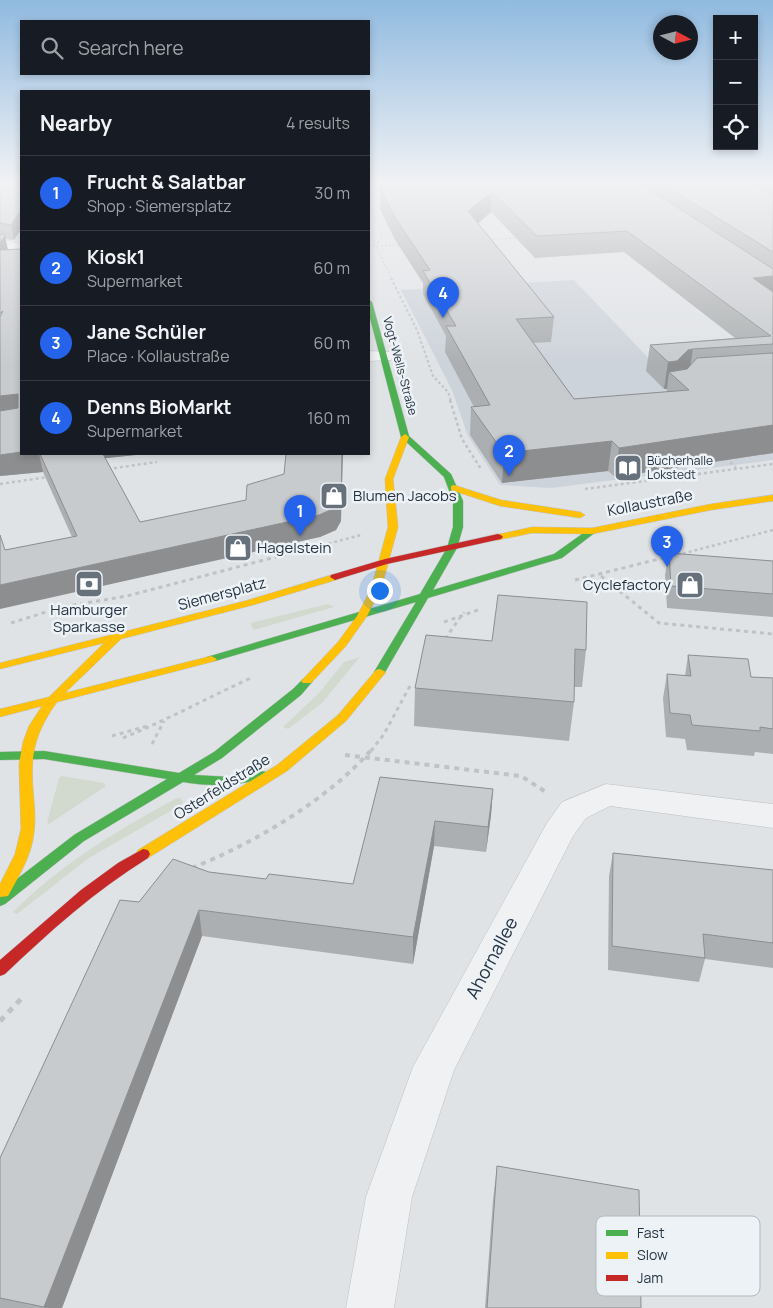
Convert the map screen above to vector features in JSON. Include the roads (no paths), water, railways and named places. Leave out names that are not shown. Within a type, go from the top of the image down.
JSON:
[{"type":"main road","name":"Vogt-Wells-Straße","points":[[370,309],[377,356],[405,437],[448,476],[454,488],[459,518],[452,548],[426,596]]},
{"type":"main road","name":"Vogt-Wells-Straße","points":[[362,616],[376,589],[392,535],[389,479],[405,437]]},
{"type":"main road","points":[[454,488],[479,498],[527,509],[636,521]]},
{"type":"main road","name":"Kollaustraße","points":[[452,548],[532,530],[592,531],[636,521],[773,498]]},
{"type":"main road","name":"Kollaustraße","points":[[426,596],[558,556],[592,531]]},
{"type":"main road","points":[[392,535],[408,558],[438,575],[469,582]]},
{"type":"main road","name":"Siemersplatz","points":[[0,666],[249,603],[385,562],[452,548]]},
{"type":"main road","points":[[0,713],[54,701],[362,616],[426,596]]},
{"type":"main road","name":"Osterfeldstraße","points":[[0,970],[53,919],[88,890],[124,865],[282,768],[342,718],[364,694],[382,670],[426,596]]},
{"type":"main road","name":"Osterfeldstraße","points":[[0,900],[79,838],[218,755],[297,692],[342,644],[362,616]]},
{"type":"main road","points":[[0,896],[16,869],[28,830],[27,754],[36,729],[54,701],[117,637]]},
{"type":"main road","points":[[0,756],[27,754],[204,781],[231,781],[257,776],[282,768]]},
{"type":"street","points":[[4,243],[20,248]]},
{"type":"street","name":"Ahornallee","points":[[370,1308],[389,1197],[434,1067],[559,831],[574,810],[606,796],[773,816]]},
{"type":"place","name":"Denns BioMarkt","points":[[443,318]]},
{"type":"place","name":"Bücherhalle Lokstedt","points":[[628,468]]},
{"type":"place","name":"Kiosk1","points":[[509,476]]},
{"type":"place","name":"Blumen Jacobs","points":[[334,496]]},
{"type":"place","name":"Frucht & Salatbar","points":[[300,536]]},
{"type":"place","name":"Hagelstein","points":[[238,548]]},
{"type":"place","name":"Jane Schüler","points":[[667,567]]},
{"type":"place","name":"Hamburger Sparkasse","points":[[89,584]]},
{"type":"place","name":"Cyclefactory","points":[[690,585]]}]
